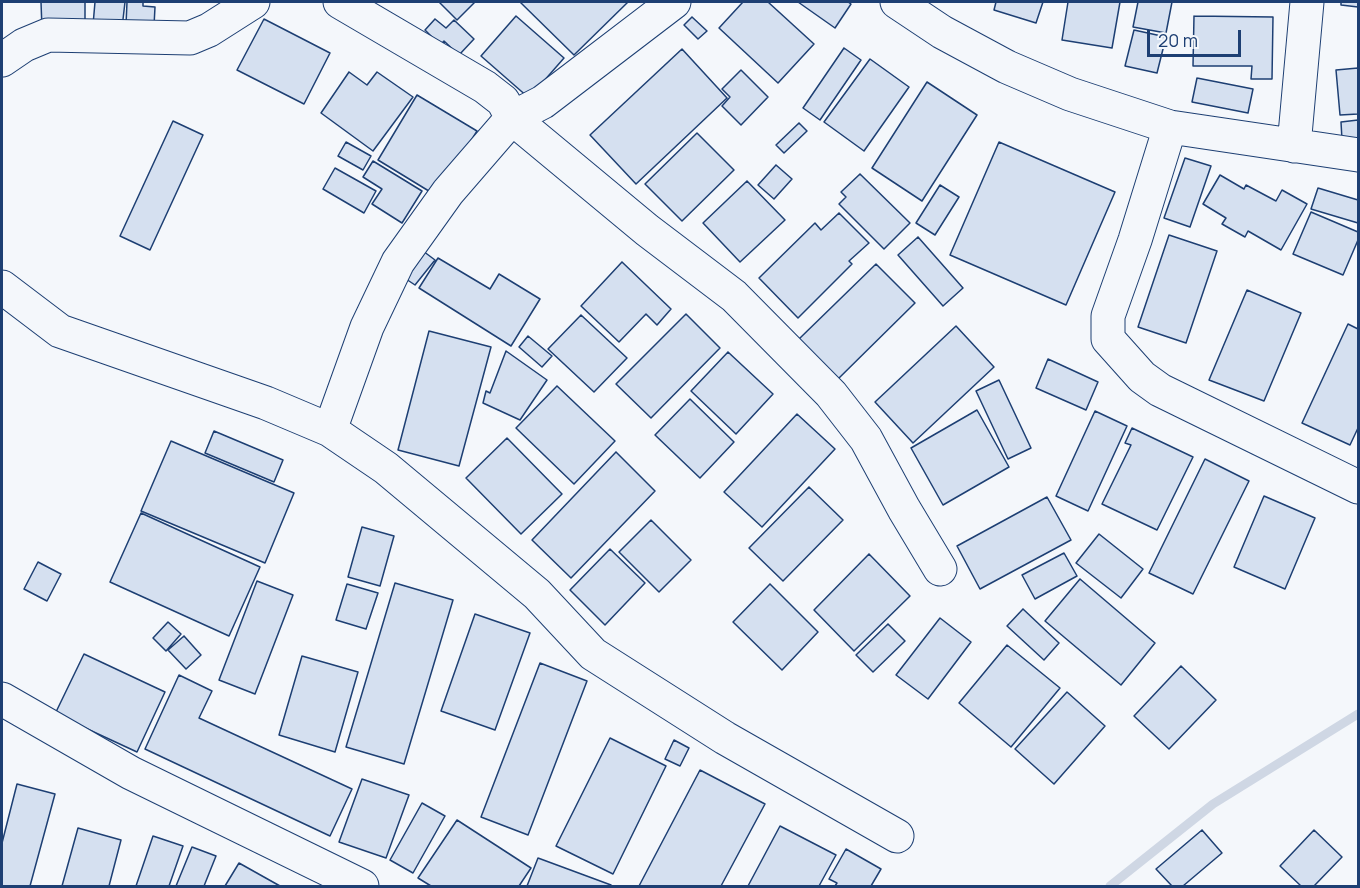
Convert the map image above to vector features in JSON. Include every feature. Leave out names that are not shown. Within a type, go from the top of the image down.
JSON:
[{"type":"street","points":[[2,60],[24,45],[48,35],[190,38],[209,30],[253,2]]},
{"type":"street","points":[[340,2],[485,87],[502,101],[512,118],[646,230],[734,296],[791,351],[831,394],[866,439],[940,569]]},
{"type":"street","points":[[330,430],[367,327],[398,262],[448,192],[512,118],[543,102],[674,2]]},
{"type":"street","points":[[897,2],[942,32],[1007,67],[1070,94],[1170,127],[1359,155]]},
{"type":"street","points":[[1294,146],[1307,2]]},
{"type":"street","points":[[1170,127],[1135,240],[1108,316],[1108,339],[1142,377],[1160,390],[1359,488]]},
{"type":"street","points":[[2,286],[60,331],[266,403],[330,430],[386,468],[537,594],[593,654],[725,738],[897,836]]},
{"type":"street","points":[[2,699],[131,773],[361,886]]},
{"type":"building","points":[[41,2],[85,2],[85,28],[42,29]]},
{"type":"building","points":[[95,2],[125,2],[122,28],[93,25]]},
{"type":"building","points":[[127,2],[143,2],[143,6],[155,7],[154,26],[126,25]]},
{"type":"building","points":[[439,2],[475,2],[457,20]]},
{"type":"building","points":[[520,2],[628,2],[574,55]]},
{"type":"building","points":[[743,2],[768,2],[814,44],[778,83],[719,28]]},
{"type":"building","points":[[798,2],[848,2],[851,4],[835,28]]},
{"type":"building","points":[[996,2],[1043,2],[1036,23],[994,10]]},
{"type":"building","points":[[1068,2],[1120,2],[1112,48],[1062,40]]},
{"type":"building","points":[[1138,2],[1172,2],[1166,33],[1133,27]]},
{"type":"building","points":[[1341,2],[1358,2],[1358,7],[1341,5]]},
{"type":"building","points":[[516,16],[564,58],[529,98],[481,56]]},
{"type":"building","points":[[1194,16],[1273,17],[1272,79],[1251,79],[1252,66],[1193,66]]},
{"type":"building","points":[[692,17],[707,31],[698,39],[684,25]]},
{"type":"building","points":[[264,19],[330,53],[304,104],[237,70]]},
{"type":"building","points":[[435,19],[446,28],[454,20],[474,39],[459,55],[444,41],[440,45],[425,30]]},
{"type":"building","points":[[1134,30],[1166,37],[1157,73],[1125,66]]},
{"type":"building","points":[[844,48],[861,60],[820,120],[803,108]]},
{"type":"building","points":[[682,49],[727,98],[636,184],[590,135]]},
{"type":"building","points":[[870,59],[909,87],[864,151],[824,122]]},
{"type":"building","points":[[1358,68],[1358,114],[1340,115],[1336,70]]},
{"type":"building","points":[[741,70],[768,97],[741,125],[722,106],[730,97],[722,89]]},
{"type":"building","points":[[349,72],[367,85],[377,72],[413,97],[373,151],[321,113]]},
{"type":"building","points":[[1197,78],[1253,89],[1248,113],[1192,102]]},
{"type":"building","points":[[927,82],[977,115],[922,201],[872,168]]},
{"type":"building","points":[[417,95],[477,131],[437,196],[378,160]]},
{"type":"building","points":[[1358,120],[1358,138],[1342,140],[1341,122]]},
{"type":"building","points":[[173,121],[203,135],[150,250],[120,236]]},
{"type":"building","points":[[799,123],[807,131],[784,153],[776,145]]},
{"type":"building","points":[[697,133],[734,170],[682,221],[645,184]]},
{"type":"building","points":[[346,142],[371,156],[363,170],[338,156]]},
{"type":"building","points":[[999,142],[1115,192],[1066,305],[950,255]]},
{"type":"building","points":[[1185,158],[1211,166],[1190,227],[1164,218]]},
{"type":"building","points":[[373,161],[422,191],[402,223],[372,204],[382,189],[363,177]]},
{"type":"building","points":[[776,165],[792,179],[774,199],[758,185]]},
{"type":"building","points":[[335,168],[376,191],[364,213],[323,189]]},
{"type":"building","points":[[860,174],[910,223],[884,249],[839,204],[846,197],[841,192]]},
{"type":"building","points":[[1220,175],[1244,189],[1246,185],[1276,201],[1282,190],[1307,204],[1281,250],[1248,231],[1245,237],[1222,224],[1226,218],[1203,204]]},
{"type":"building","points":[[747,181],[785,220],[740,262],[703,223]]},
{"type":"building","points":[[940,185],[959,197],[935,235],[916,223]]},
{"type":"building","points":[[1318,188],[1358,200],[1358,223],[1311,209]]},
{"type":"building","points":[[1311,212],[1358,232],[1358,240],[1343,275],[1293,254]]},
{"type":"building","points":[[839,213],[869,243],[849,261],[852,264],[798,318],[759,278],[815,223],[821,230]]},
{"type":"building","points":[[1169,235],[1217,251],[1186,343],[1138,327]]},
{"type":"building","points":[[918,237],[963,288],[943,306],[898,255]]},
{"type":"building","points":[[423,251],[435,260],[415,285],[403,277]]},
{"type":"building","points":[[438,258],[490,289],[499,274],[540,299],[511,346],[419,288]]},
{"type":"building","points":[[622,262],[671,309],[657,325],[646,314],[619,342],[581,306]]},
{"type":"building","points":[[876,264],[915,303],[838,379],[799,339]]},
{"type":"building","points":[[1247,290],[1301,313],[1264,401],[1209,380]]},
{"type":"building","points":[[686,314],[720,348],[651,418],[616,384]]},
{"type":"building","points":[[581,315],[627,358],[594,392],[548,349]]},
{"type":"building","points":[[1348,324],[1358,329],[1358,428],[1350,445],[1302,423]]},
{"type":"building","points":[[956,326],[994,367],[913,443],[875,402]]},
{"type":"building","points":[[429,331],[491,347],[459,466],[398,450]]},
{"type":"building","points":[[528,336],[552,356],[542,367],[519,347]]},
{"type":"building","points":[[506,351],[547,380],[520,420],[483,403],[486,391],[490,393]]},
{"type":"building","points":[[728,352],[773,394],[736,434],[691,391]]},
{"type":"building","points":[[1048,359],[1098,382],[1086,410],[1036,388]]},
{"type":"building","points":[[999,380],[1031,448],[1008,459],[976,391]]},
{"type":"building","points":[[557,386],[615,441],[574,484],[516,428]]},
{"type":"building","points":[[690,399],[734,442],[700,478],[655,435]]},
{"type":"building","points":[[977,410],[1009,467],[943,505],[911,448]]},
{"type":"building","points":[[1095,411],[1127,426],[1088,511],[1056,496]]},
{"type":"building","points":[[797,414],[835,449],[762,527],[724,492]]},
{"type":"building","points":[[1132,428],[1193,457],[1157,530],[1102,504],[1131,445],[1125,443]]},
{"type":"building","points":[[214,431],[283,460],[274,482],[205,453]]},
{"type":"building","points":[[507,438],[562,494],[521,534],[466,478]]},
{"type":"building","points":[[171,441],[294,493],[265,563],[141,511]]},
{"type":"building","points":[[616,452],[655,491],[571,578],[532,540]]},
{"type":"building","points":[[1205,459],[1249,481],[1193,594],[1149,573]]},
{"type":"building","points":[[809,487],[843,520],[783,581],[749,548]]},
{"type":"building","points":[[1264,496],[1315,518],[1285,589],[1234,567]]},
{"type":"building","points":[[1047,497],[1071,540],[980,589],[957,546]]},
{"type":"building","points":[[141,513],[260,567],[229,636],[110,582]]},
{"type":"building","points":[[651,520],[691,560],[659,592],[619,552]]},
{"type":"building","points":[[362,527],[394,536],[380,586],[348,577]]},
{"type":"building","points":[[1099,534],[1143,569],[1121,598],[1076,563]]},
{"type":"building","points":[[610,549],[645,583],[605,625],[570,590]]},
{"type":"building","points":[[1064,553],[1077,576],[1035,599],[1022,575]]},
{"type":"building","points":[[869,554],[910,596],[854,651],[814,610]]},
{"type":"building","points":[[38,562],[61,574],[47,601],[24,589]]},
{"type":"building","points":[[1080,579],[1155,643],[1121,685],[1045,621]]},
{"type":"building","points":[[257,581],[293,595],[255,694],[219,680]]},
{"type":"building","points":[[395,583],[453,600],[404,764],[346,747]]},
{"type":"building","points":[[347,584],[378,593],[366,629],[336,620]]},
{"type":"building","points":[[770,584],[818,632],[782,670],[733,622]]},
{"type":"building","points":[[1023,609],[1059,643],[1044,660],[1007,626]]},
{"type":"building","points":[[475,614],[530,633],[495,730],[441,711]]},
{"type":"building","points":[[940,618],[971,642],[928,699],[896,675]]},
{"type":"building","points":[[168,622],[181,634],[166,651],[153,638]]},
{"type":"building","points":[[888,624],[905,641],[873,672],[856,655]]},
{"type":"building","points":[[184,636],[201,655],[186,669],[168,650]]},
{"type":"building","points":[[1007,645],[1060,688],[1011,747],[959,703]]},
{"type":"building","points":[[84,654],[165,692],[137,752],[55,714]]},
{"type":"building","points":[[302,656],[358,672],[335,752],[279,735]]},
{"type":"building","points":[[540,663],[587,681],[528,835],[481,817]]},
{"type":"building","points":[[1181,666],[1216,700],[1169,749],[1134,716]]},
{"type":"building","points":[[179,675],[212,691],[199,718],[352,789],[330,836],[145,749]]},
{"type":"building","points":[[1067,692],[1105,726],[1054,784],[1015,749]]},
{"type":"building","points":[[610,738],[666,766],[613,874],[556,846]]},
{"type":"building","points":[[674,740],[689,748],[680,766],[665,759]]},
{"type":"building","points":[[700,770],[765,804],[721,886],[639,886]]},
{"type":"building","points":[[362,779],[409,795],[386,858],[339,842]]},
{"type":"building","points":[[17,784],[55,794],[30,886],[2,886],[2,843]]},
{"type":"building","points":[[422,803],[445,816],[413,873],[390,860]]},
{"type":"building","points":[[457,820],[531,868],[519,886],[431,886],[418,878]]},
{"type":"building","points":[[780,826],[836,855],[819,886],[748,886]]},
{"type":"building","points":[[78,828],[121,840],[109,886],[62,886]]},
{"type":"building","points":[[1202,830],[1222,853],[1183,886],[1172,886],[1156,869]]},
{"type":"building","points":[[1314,830],[1342,857],[1314,886],[1301,886],[1280,866]]},
{"type":"building","points":[[153,836],[183,846],[169,886],[136,886]]},
{"type":"building","points":[[192,847],[216,856],[204,886],[176,886]]},
{"type":"building","points":[[846,849],[881,869],[871,886],[835,886],[837,883],[829,879]]},
{"type":"building","points":[[538,858],[611,885],[527,886]]},
{"type":"building","points":[[239,863],[280,886],[225,886]]},
{"type":"waterway","points":[[1110,886],[1213,804],[1358,714]]}]
